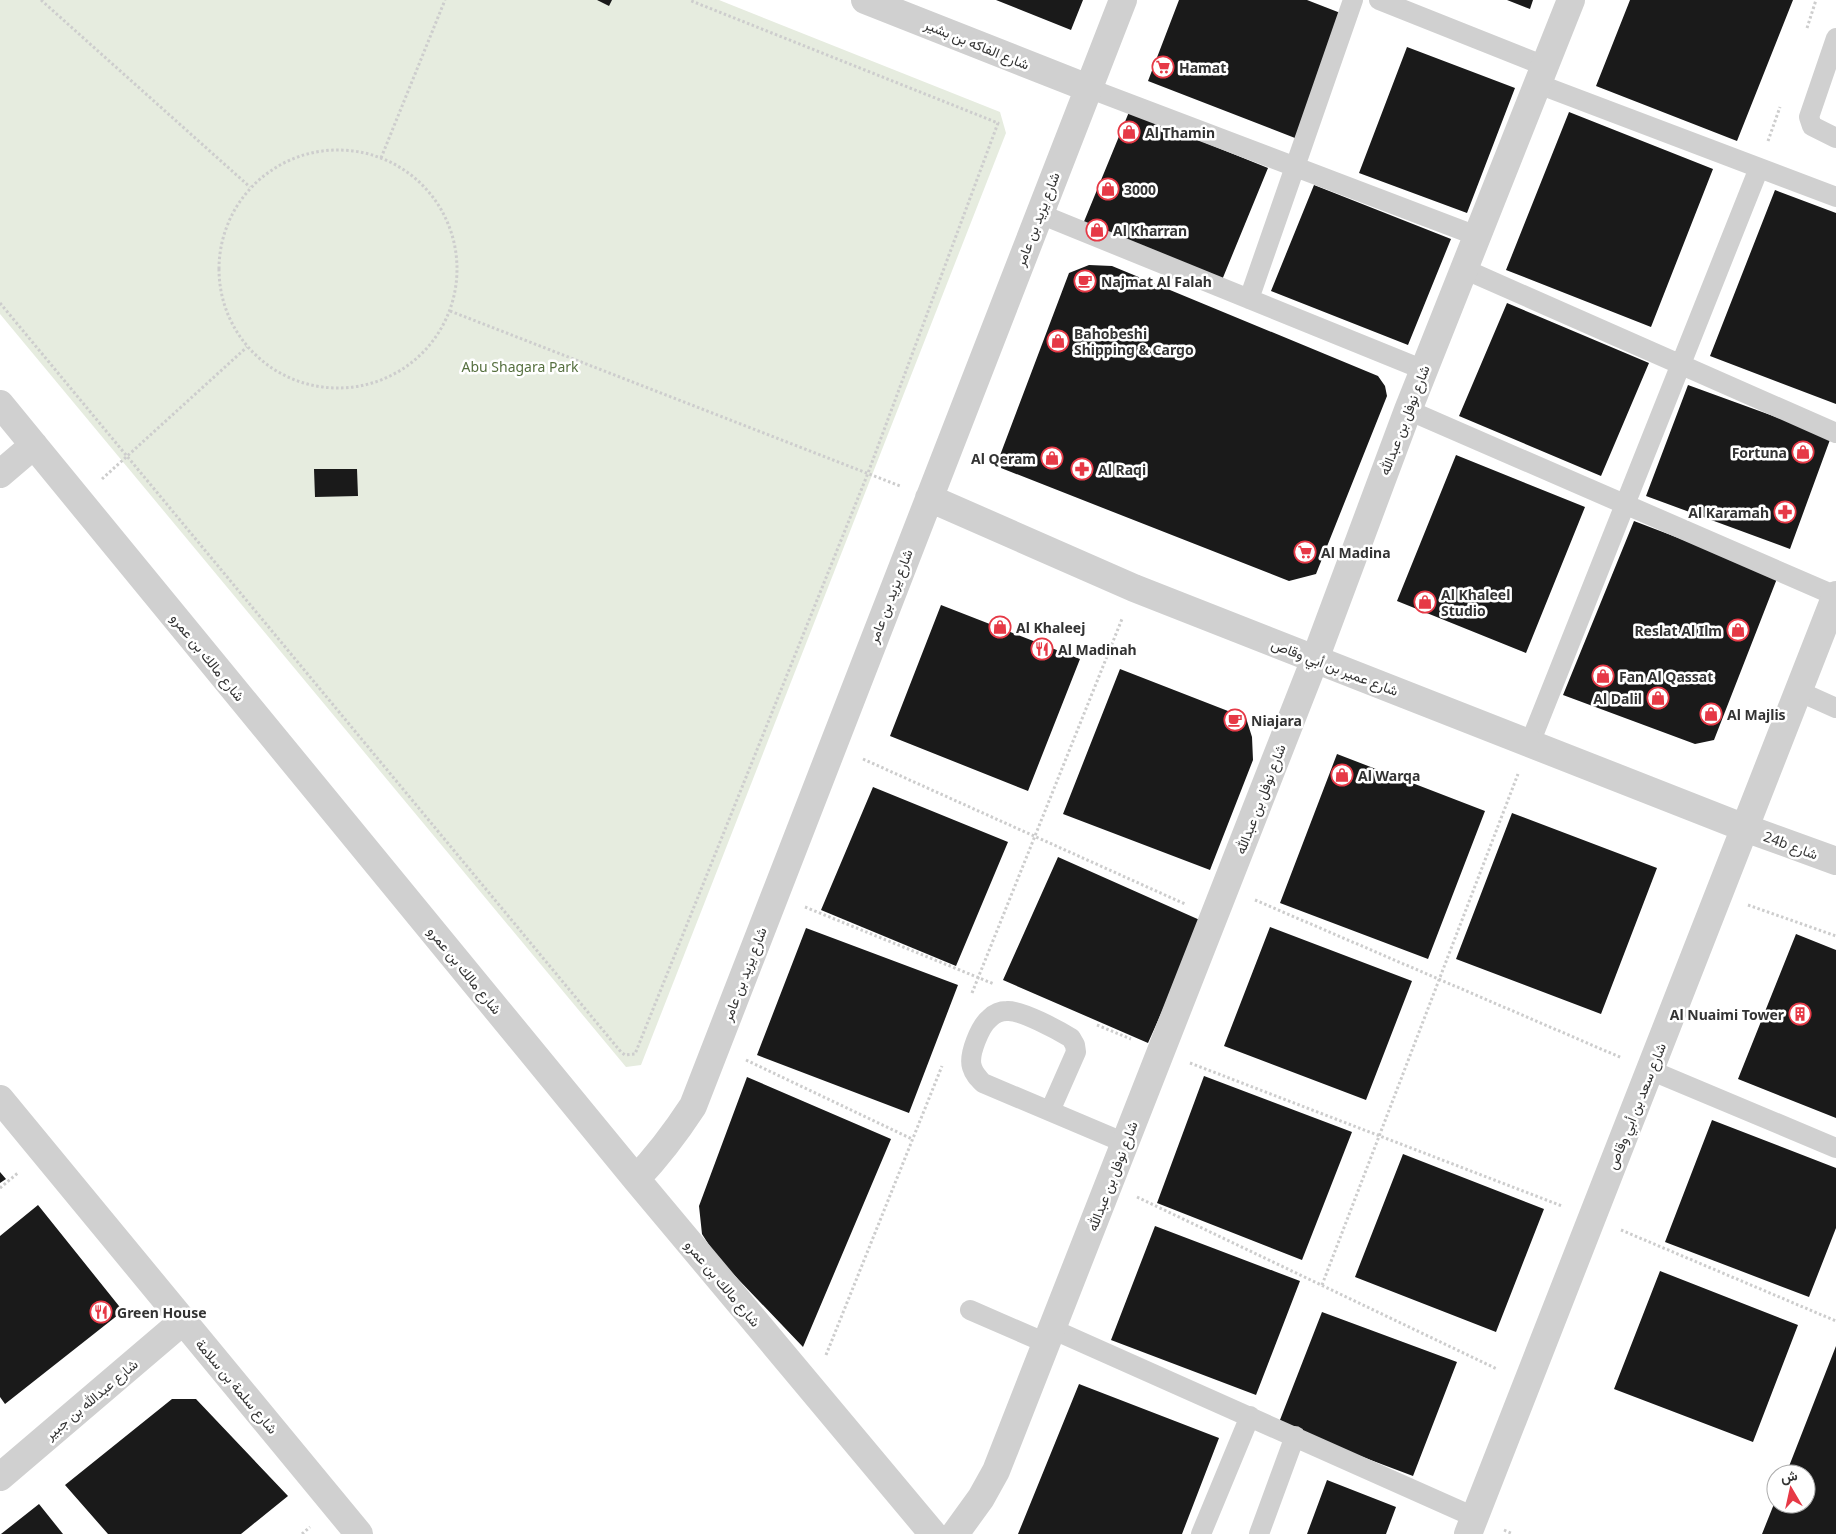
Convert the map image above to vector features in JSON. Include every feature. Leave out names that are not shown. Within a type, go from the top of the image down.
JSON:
[{"type":"street","name":"شارع الفاكه بن بشير","points":[[865,0],[1088,88]]},
{"type":"street","name":"شارع يزيد بن عامر","points":[[636,1179],[676,1132],[693,1106],[1123,0]]},
{"type":"street","name":"شارع نوفل بن عبدالله","points":[[955,1534],[981,1498],[996,1471],[1314,659],[1476,236],[1571,0]]},
{"type":"street","name":"شارع مالك بن عمرو","points":[[0,404],[636,1179],[933,1534]]},
{"type":"street","points":[[0,474],[34,445]]},
{"type":"street","name":"شارع عمير بن أبي وقاص","points":[[929,498],[1134,588],[1745,828]]},
{"type":"street","name":"شارع سعد بن أبي وقاص","points":[[1471,1526],[1836,596]]},
{"type":"street","name":"24b شارع","points":[[1745,828],[1836,861]]},
{"type":"street","name":"شارع سلمة بن سلامة","points":[[0,1100],[360,1534]]},
{"type":"street","name":"شارع عبدالله بن جبير","points":[[0,1477],[183,1321]]},
{"type":"lane","points":[[1249,299],[1353,0]]},
{"type":"lane","points":[[1379,0],[1541,75],[1759,168],[1836,197]]},
{"type":"lane","points":[[1836,38],[1809,117],[1812,126],[1836,138]]},
{"type":"lane","points":[[1088,88],[1476,236]]},
{"type":"lane","points":[[1530,744],[1759,168]]},
{"type":"lane","points":[[1040,214],[1424,370]]},
{"type":"lane","points":[[1464,269],[1836,432]]},
{"type":"lane","points":[[1408,410],[1836,596]]},
{"type":"lane","points":[[1798,691],[1836,708]]},
{"type":"lane","points":[[1050,1111],[1076,1052],[1071,1038],[1015,1012],[1000,1012],[991,1017],[984,1024],[973,1049],[971,1066],[976,1076],[983,1083],[1125,1143]]},
{"type":"lane","points":[[1650,1070],[1836,1148]]},
{"type":"lane","points":[[970,1310],[1049,1336],[1250,1416],[1295,1436],[1471,1526]]},
{"type":"lane","points":[[1201,1534],[1250,1416]]},
{"type":"lane","points":[[1259,1534],[1295,1436]]},
{"type":"path","points":[[41,0],[250,187]]},
{"type":"path","points":[[381,158],[445,0]]},
{"type":"path","points":[[0,303],[621,1052],[630,1056],[635,1054],[868,473],[998,123],[689,0]]},
{"type":"path","points":[[346,150],[381,158],[408,172],[431,194],[447,220],[456,250],[457,281],[450,311],[432,342],[407,366],[376,382],[341,388],[306,384],[273,370],[247,347],[228,318],[218,284],[219,249],[230,216],[250,187],[278,166],[311,153],[346,150]]},
{"type":"path","points":[[450,311],[929,498]]},
{"type":"path","points":[[80,500],[247,347]]},
{"type":"path","points":[[971,995],[1134,588]]},
{"type":"path","points":[[1322,1285],[1530,744]]},
{"type":"path","points":[[833,745],[1213,917]]},
{"type":"path","points":[[1225,887],[1650,1070]]},
{"type":"path","points":[[774,894],[997,985]]},
{"type":"path","points":[[1719,895],[1836,936]]},
{"type":"path","points":[[1088,1022],[1161,1052],[1592,1218],[1836,1322]]},
{"type":"path","points":[[716,1045],[912,1139]]},
{"type":"path","points":[[812,1389],[945,1058]]},
{"type":"path","points":[[1109,1184],[1527,1383]]},
{"type":"green space","name":"Abu Shagara Park","points":[[0,0],[719,0],[1000,112],[1006,133],[641,1065],[626,1067],[0,314]]},
{"type":"building","points":[[597,0],[612,0],[609,6]]},
{"type":"building","points":[[996,0],[1083,0],[1071,30]]},
{"type":"building","points":[[1179,0],[1307,0],[1343,14],[1295,138],[1148,81]]},
{"type":"building","points":[[1507,0],[1533,0],[1530,9]]},
{"type":"building","points":[[1630,0],[1793,0],[1737,141],[1596,86]]},
{"type":"building","points":[[1407,47],[1515,88],[1467,213],[1359,173]]},
{"type":"building","points":[[1129,112],[1268,168],[1222,280],[1083,224]]},
{"type":"building","points":[[1569,112],[1713,169],[1651,327],[1506,270]]},
{"type":"building","points":[[1314,185],[1451,239],[1408,345],[1271,291]]},
{"type":"building","points":[[1775,190],[1836,213],[1836,404],[1710,356]]},
{"type":"building","points":[[1089,265],[1112,266],[1378,376],[1385,386],[1387,396],[1316,574],[1289,581],[996,466],[1069,273]]},
{"type":"building","points":[[1507,303],[1649,363],[1601,476],[1459,416]]},
{"type":"building","points":[[1688,385],[1831,437],[1790,549],[1646,496]]},
{"type":"building","points":[[1456,455],[1585,507],[1526,653],[1397,601]]},
{"type":"building","points":[[314,469],[357,469],[358,496],[315,497]]},
{"type":"building","points":[[1634,521],[1778,576],[1714,740],[1695,744],[1563,695]]},
{"type":"building","points":[[941,605],[1080,659],[1028,791],[890,736]]},
{"type":"building","points":[[1120,669],[1246,718],[1252,737],[1253,760],[1210,870],[1063,814]]},
{"type":"building","points":[[1337,754],[1485,811],[1428,959],[1280,903]]},
{"type":"building","points":[[873,787],[1008,842],[956,966],[821,910]]},
{"type":"building","points":[[1512,813],[1657,868],[1601,1014],[1456,959]]},
{"type":"building","points":[[1058,857],[1202,921],[1148,1043],[1003,980]]},
{"type":"building","points":[[1270,927],[1412,981],[1366,1100],[1224,1046]]},
{"type":"building","points":[[806,928],[958,985],[909,1113],[757,1055]]},
{"type":"building","name":"Al Nuaimi Tower","points":[[1796,934],[1836,950],[1836,1118],[1738,1079]]},
{"type":"building","points":[[1204,1076],[1352,1132],[1302,1260],[1157,1203]]},
{"type":"building","points":[[747,1077],[891,1139],[803,1347],[716,1256],[702,1234],[699,1206]]},
{"type":"building","points":[[1712,1120],[1836,1168],[1836,1228],[1809,1297],[1665,1242]]},
{"type":"building","points":[[1403,1154],[1544,1209],[1496,1332],[1355,1277]]},
{"type":"building","points":[[0,1172],[6,1179],[0,1183]]},
{"type":"building","points":[[38,1205],[123,1311],[5,1404],[0,1397],[0,1236]]},
{"type":"building","points":[[1155,1226],[1300,1281],[1256,1395],[1111,1340]]},
{"type":"building","points":[[1660,1271],[1798,1325],[1753,1442],[1614,1389]]},
{"type":"building","points":[[1322,1312],[1457,1362],[1413,1476],[1278,1425]]},
{"type":"building","points":[[1836,1346],[1836,1534],[1762,1534],[1770,1514],[1816,1514],[1816,1464],[1790,1464]]},
{"type":"building","points":[[1079,1384],[1219,1438],[1182,1534],[1018,1534]]},
{"type":"building","points":[[172,1399],[196,1399],[288,1496],[241,1534],[108,1534],[65,1485]]},
{"type":"building","points":[[1327,1480],[1396,1507],[1386,1534],[1307,1534]]},
{"type":"building","points":[[39,1504],[63,1534],[1,1534]]},
{"type":"place","name":"Hamat","points":[[1163,67]]},
{"type":"place","name":"Al Thamin","points":[[1129,132]]},
{"type":"place","name":"3000","points":[[1108,189]]},
{"type":"place","name":"Al Kharran","points":[[1097,230]]},
{"type":"place","name":"Najmat Al Falah","points":[[1085,281]]},
{"type":"place","name":"Bahobeshi Shipping & Cargo","points":[[1058,341]]},
{"type":"place","name":"Fortuna","points":[[1803,452]]},
{"type":"place","name":"Al Qeram","points":[[1052,458]]},
{"type":"place","name":"Al Raqi","points":[[1082,469]]},
{"type":"place","name":"Al Karamah","points":[[1785,512]]},
{"type":"place","name":"Al Madina","points":[[1305,552]]},
{"type":"place","name":"Al Khaleel Studio","points":[[1425,602]]},
{"type":"place","name":"Al Khaleej","points":[[1000,627]]},
{"type":"place","name":"Reslat Al Ilm","points":[[1738,630]]},
{"type":"place","name":"Al Madinah","points":[[1042,649]]},
{"type":"place","name":"Fan Al Qassat","points":[[1603,676]]},
{"type":"place","name":"Al Dalil","points":[[1658,698]]},
{"type":"place","name":"Al Majlis","points":[[1711,714]]},
{"type":"place","name":"Niajara","points":[[1235,720]]},
{"type":"place","name":"Al Warqa","points":[[1342,775]]},
{"type":"place","name":"Al Nuaimi Tower","points":[[1800,1014]]},
{"type":"place","name":"Green House","points":[[101,1312]]}]
